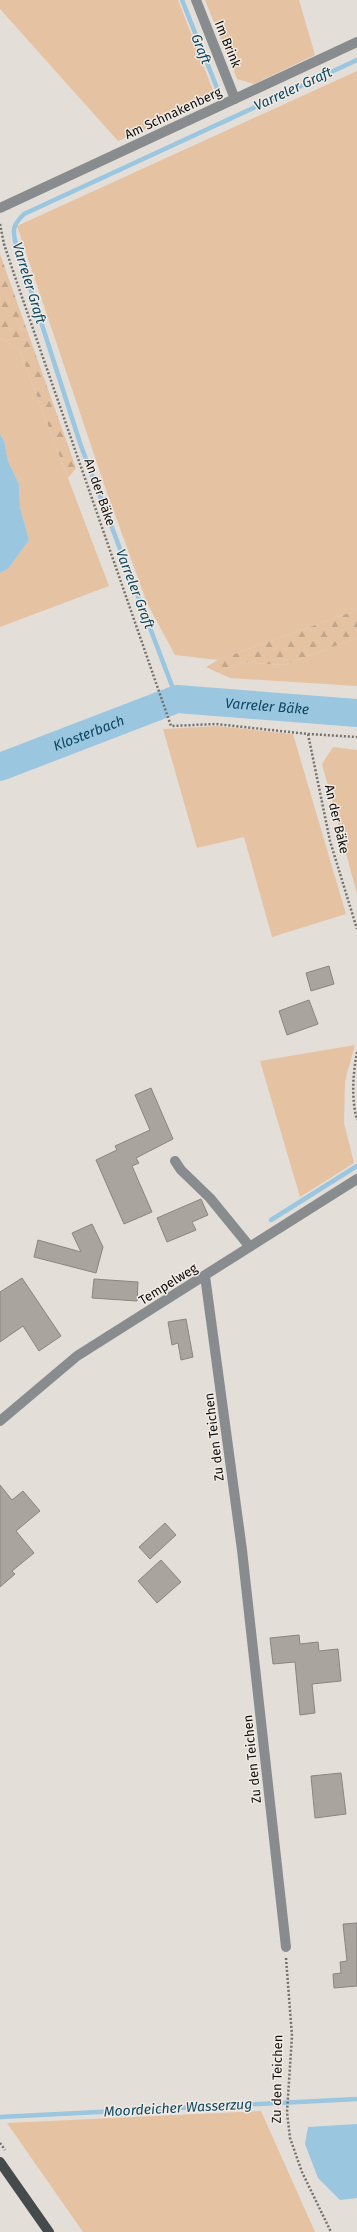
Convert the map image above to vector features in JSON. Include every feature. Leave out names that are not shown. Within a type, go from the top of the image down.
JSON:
[{"type":"main road","points":[[0,2162],[49,2232]]},
{"type":"street","name":"Im Brink","points":[[196,0],[236,98]]},
{"type":"street","name":"Am Schnakenberg","points":[[0,208],[357,42]]},
{"type":"street","points":[[176,1161],[181,1170],[210,1198],[250,1247]]},
{"type":"street","name":"Tempelweg","points":[[0,1421],[77,1356],[357,1179]]},
{"type":"street","name":"Zu den Teichen","points":[[205,1276],[242,1550],[286,1947]]},
{"type":"path","name":"An der Bäke","points":[[0,224],[4,244],[14,274],[171,726],[216,724],[308,734],[357,737]]},
{"type":"path","name":"An der Bäke","points":[[308,734],[330,841],[357,930]]},
{"type":"path","points":[[357,1052],[354,1068],[353,1108],[357,1120]]},
{"type":"path","name":"Zu den Teichen","points":[[286,1947],[292,2036],[287,2112],[290,2138],[302,2172],[331,2232]]},
{"type":"green space","points":[[0,0],[178,0],[216,98],[118,141],[0,9]]},
{"type":"green space","points":[[205,0],[299,0],[315,55],[254,84],[237,79]]},
{"type":"green space","points":[[357,71],[357,610],[218,660],[175,655],[147,603],[104,484],[17,226]]},
{"type":"green space","points":[[0,254],[76,468],[68,478],[19,349],[0,338]]},
{"type":"green space","points":[[0,338],[19,349],[109,586],[0,627],[0,573],[8,569],[29,540],[20,507],[19,484],[8,461],[4,441],[0,434]]},
{"type":"green space","points":[[357,610],[357,638],[284,665],[241,662],[219,673],[206,667],[218,660]]},
{"type":"green space","points":[[357,638],[357,686],[230,678],[219,673],[241,662],[284,665]]},
{"type":"green space","points":[[217,726],[293,734],[346,914],[272,937],[244,837],[197,848],[163,729]]},
{"type":"green space","points":[[333,747],[357,750],[357,894],[322,764]]},
{"type":"green space","points":[[355,1045],[345,1081],[344,1123],[354,1163],[300,1197],[260,1061]]},
{"type":"green space","points":[[261,2111],[315,2232],[83,2232],[7,2123]]},
{"type":"water","points":[[0,434],[4,441],[8,461],[19,484],[20,507],[29,540],[8,569],[0,573]]},
{"type":"water","points":[[357,2124],[357,2198],[340,2200],[318,2178],[305,2144],[308,2127]]},
{"type":"building","points":[[329,966],[334,984],[311,991],[306,973]]},
{"type":"building","points":[[309,1000],[318,1024],[287,1035],[279,1011]]},
{"type":"building","points":[[151,1088],[173,1139],[136,1158],[139,1163],[132,1166],[152,1212],[124,1224],[96,1160],[117,1150],[115,1146],[150,1130],[135,1095]]},
{"type":"building","points":[[201,1199],[208,1215],[192,1222],[196,1230],[167,1242],[157,1218]]},
{"type":"building","points":[[92,1224],[103,1247],[96,1273],[34,1257],[38,1240],[81,1252],[72,1233]]},
{"type":"building","points":[[22,1278],[61,1336],[39,1351],[23,1326],[0,1342],[0,1292]]},
{"type":"building","points":[[94,1279],[138,1282],[137,1301],[92,1298]]},
{"type":"building","points":[[186,1319],[193,1357],[181,1360],[178,1343],[172,1345],[168,1322]]},
{"type":"building","points":[[0,1485],[12,1500],[23,1491],[40,1511],[16,1531],[34,1553],[12,1571],[15,1574],[0,1587]]},
{"type":"building","points":[[165,1523],[176,1535],[150,1559],[139,1547]]},
{"type":"building","points":[[161,1560],[181,1582],[157,1603],[138,1581]]},
{"type":"building","points":[[299,1635],[300,1644],[318,1642],[319,1651],[338,1649],[341,1681],[312,1684],[315,1713],[300,1715],[295,1662],[273,1664],[270,1638]]},
{"type":"building","points":[[341,1773],[346,1814],[315,1818],[311,1776]]},
{"type":"building","points":[[357,1923],[357,1986],[334,1988],[333,1974],[341,1973],[340,1962],[347,1961],[343,1924]]},
{"type":"waterway","name":"Graft","points":[[182,0],[221,98]]},
{"type":"waterway","name":"Varreler Graft","points":[[177,699],[81,446],[16,244],[14,228],[24,214],[357,60]]},
{"type":"waterway","name":"Klosterbach","points":[[0,767],[177,699],[357,713]]},
{"type":"waterway","points":[[271,1220],[357,1166]]},
{"type":"waterway","name":"Moordeicher Wasserzug","points":[[0,2117],[357,2099]]},
{"type":"water label","name":"Varreler Bäke","points":[[267,706]]}]
